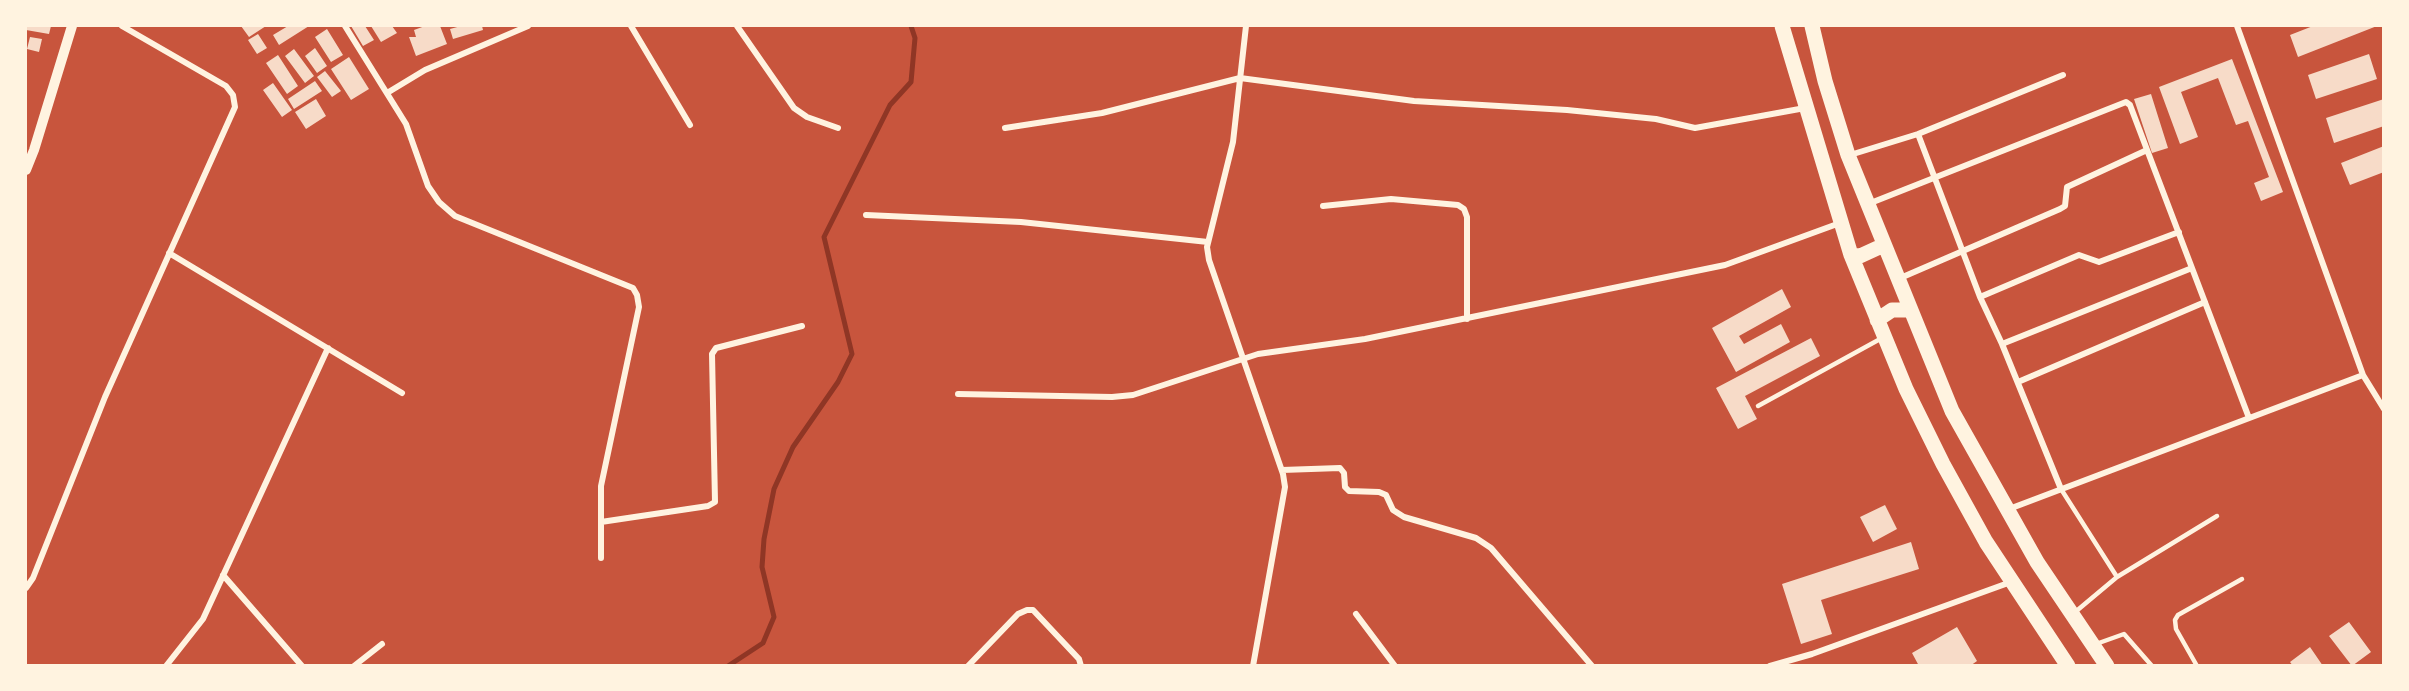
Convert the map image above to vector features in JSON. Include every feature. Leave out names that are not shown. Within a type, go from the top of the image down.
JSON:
[{"type":"highway","points":[[1782,26],[1840,223],[1884,337],[1943,464],[2012,582],[2068,666]]},
{"type":"highway","points":[[1812,26],[1825,81],[1848,155],[1909,310],[1952,411],[2006,510],[2107,666]]},
{"type":"highway","points":[[1851,255],[1860,256],[1884,245]]},
{"type":"highway","points":[[1877,320],[1892,310],[1909,310]]},
{"type":"street","points":[[26,170],[72,26]]},
{"type":"street","points":[[26,588],[33,578],[105,397],[235,107],[233,95],[226,87],[122,26]]},
{"type":"street","points":[[345,26],[406,124],[428,186],[439,202],[455,216],[633,288],[637,295],[639,307],[601,486],[601,558]]},
{"type":"street","points":[[387,93],[425,70],[528,26]]},
{"type":"street","points":[[631,26],[690,125]]},
{"type":"street","points":[[737,26],[794,108],[807,117],[838,128]]},
{"type":"street","points":[[1246,26],[1233,142],[1208,242],[1209,260],[1282,470],[1285,487],[1253,666]]},
{"type":"street","points":[[2236,26],[2363,375],[2384,409]]},
{"type":"street","points":[[1848,155],[1918,134],[2063,75]]},
{"type":"street","points":[[1005,128],[1102,113],[1240,78],[1414,101],[1567,110],[1656,119],[1695,128],[1805,108]]},
{"type":"street","points":[[1868,204],[2121,102],[2130,105],[2250,418]]},
{"type":"street","points":[[1918,134],[1980,297],[2002,344],[2061,489]]},
{"type":"street","points":[[1898,280],[2066,206],[2067,187],[2147,150]]},
{"type":"street","points":[[1323,206],[1391,199],[1458,206],[1464,209],[1467,217],[1467,319]]},
{"type":"street","points":[[866,215],[1021,222],[1208,242]]},
{"type":"street","points":[[958,394],[1112,397],[1133,395],[1257,354],[1365,339],[1725,265],[1840,223]]},
{"type":"street","points":[[1980,297],[2079,255],[2099,262],[2178,232]]},
{"type":"street","points":[[169,253],[402,393]]},
{"type":"street","points":[[2002,344],[2192,268]]},
{"type":"street","points":[[2018,382],[2205,302]]},
{"type":"street","points":[[601,522],[708,506],[715,502],[712,354],[716,348],[802,326]]},
{"type":"street","points":[[166,666],[202,619],[328,348]]},
{"type":"street","points":[[2006,510],[2363,375]]},
{"type":"street","points":[[1282,470],[1340,468],[1344,473],[1345,487],[1349,491],[1379,492],[1386,495],[1393,510],[1404,517],[1476,538],[1491,548],[1592,666]]},
{"type":"street","points":[[223,575],[302,666]]},
{"type":"street","points":[[1770,666],[1812,654],[2012,582]]},
{"type":"street","points":[[968,666],[1018,614],[1028,609],[1033,610],[1079,659],[1080,666]]},
{"type":"street","points":[[1356,614],[1395,666]]},
{"type":"street","points":[[354,666],[382,645]]},
{"type":"lane","points":[[1758,406],[1884,337]]},
{"type":"lane","points":[[2061,489],[2117,577]]},
{"type":"lane","points":[[2072,614],[2117,577],[2217,516]]},
{"type":"lane","points":[[2197,666],[2176,629],[2175,620],[2178,615],[2242,579]]},
{"type":"lane","points":[[2093,645],[2124,634],[2152,666]]},
{"type":"building","points":[[26,26],[51,26],[49,34],[26,30]]},
{"type":"building","points":[[241,26],[266,26],[249,37]]},
{"type":"building","points":[[288,26],[309,26],[279,45],[273,35]]},
{"type":"building","points":[[351,26],[365,26],[374,40],[363,46]]},
{"type":"building","points":[[371,26],[392,26],[397,33],[381,42]]},
{"type":"building","points":[[425,26],[440,26],[447,44],[416,56],[409,37],[416,37],[414,30]]},
{"type":"building","points":[[461,26],[482,26],[483,30],[453,39],[450,29]]},
{"type":"building","points":[[2313,26],[2377,26],[2298,57],[2290,35]]},
{"type":"building","points":[[327,29],[343,55],[331,62],[315,37]]},
{"type":"building","points":[[258,34],[267,48],[257,54],[248,40]]},
{"type":"building","points":[[30,37],[42,39],[39,52],[27,49]]},
{"type":"building","points":[[315,48],[327,66],[317,73],[305,56]]},
{"type":"building","points":[[294,49],[314,76],[305,83],[285,56]]},
{"type":"building","points":[[2369,54],[2377,79],[2316,99],[2308,75]]},
{"type":"building","points":[[278,55],[298,86],[287,94],[266,63]]},
{"type":"building","points":[[349,57],[369,89],[351,100],[331,69]]},
{"type":"building","points":[[2232,59],[2283,192],[2261,201],[2254,183],[2269,177],[2248,121],[2236,125],[2218,78],[2181,92],[2198,137],[2180,144],[2159,87]]},
{"type":"building","points":[[325,71],[341,91],[332,97],[317,77]]},
{"type":"building","points":[[315,81],[322,91],[294,109],[288,99]]},
{"type":"building","points":[[273,83],[292,110],[282,117],[263,90]]},
{"type":"building","points":[[2151,94],[2168,148],[2152,153],[2134,99]]},
{"type":"building","points":[[316,99],[326,116],[306,129],[295,112]]},
{"type":"building","points":[[2384,99],[2384,126],[2334,143],[2326,118]]},
{"type":"building","points":[[2384,146],[2384,172],[2350,185],[2341,163]]},
{"type":"building","points":[[1782,289],[1791,307],[1739,336],[1744,344],[1781,324],[1790,342],[1736,372],[1712,328]]},
{"type":"building","points":[[1811,338],[1820,356],[1745,396],[1757,419],[1738,429],[1716,388]]},
{"type":"building","points":[[1885,505],[1897,529],[1873,542],[1860,517]]},
{"type":"building","points":[[1911,542],[1919,569],[1821,600],[1832,634],[1801,644],[1782,584]]},
{"type":"building","points":[[2349,622],[2371,652],[2352,666],[2329,636]]},
{"type":"building","points":[[1957,627],[1977,661],[1970,666],[1919,666],[1912,653]]},
{"type":"building","points":[[2310,647],[2323,666],[2293,666],[2290,662]]},
{"type":"waterway","points":[[728,666],[763,643],[774,617],[762,567],[764,539],[774,489],[793,447],[838,382],[852,354],[824,237],[890,105],[911,82],[915,38],[911,26]]}]
